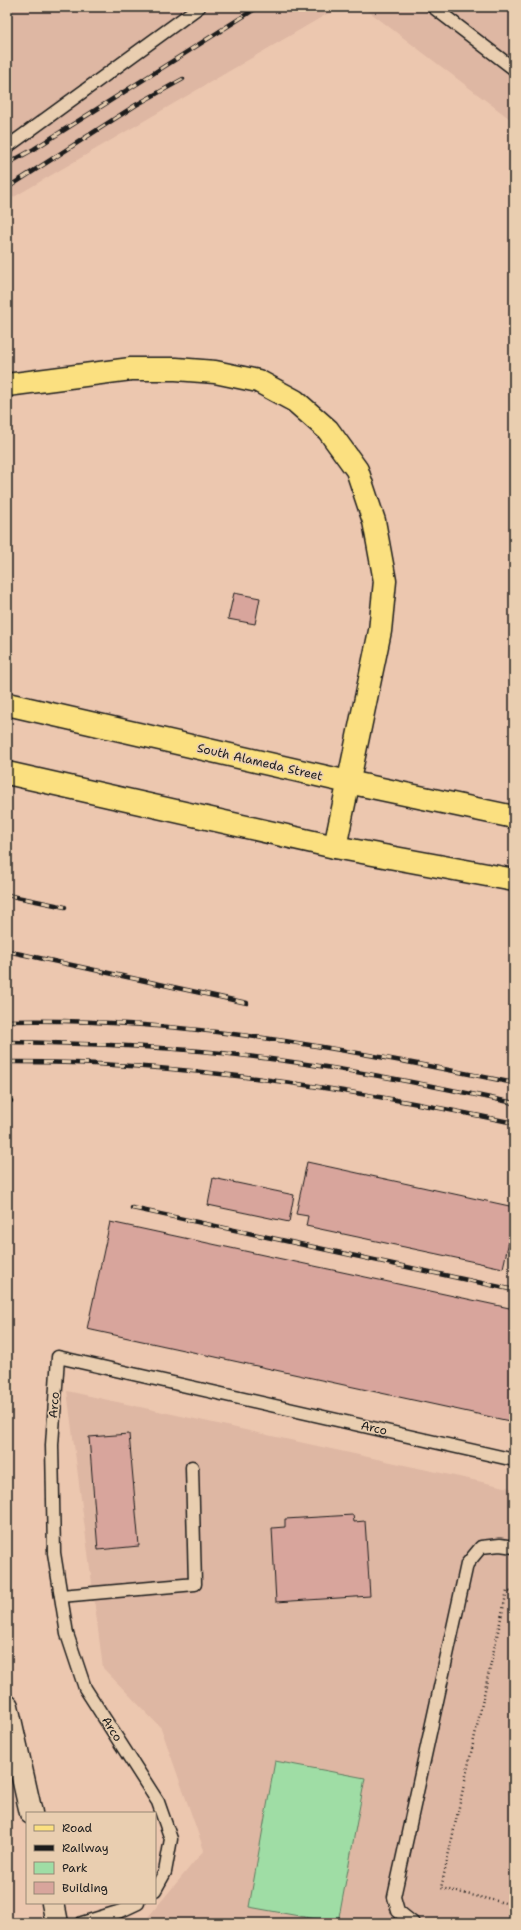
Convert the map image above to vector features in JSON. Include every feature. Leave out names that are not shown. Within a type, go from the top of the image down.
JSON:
[{"type":"main road","points":[[7,385],[131,369],[176,369],[215,372],[258,381],[295,400],[328,430],[357,470],[374,521],[385,581],[380,631],[335,847]]},
{"type":"main road","name":"South Alameda Street","points":[[7,704],[348,782],[514,818]]},
{"type":"main road","points":[[7,773],[335,847],[514,880]]},
{"type":"main road","points":[[7,1706],[31,1812]]},
{"type":"main road","points":[[53,1904],[57,1923]]},
{"type":"lane","points":[[7,147],[199,7]]},
{"type":"lane","points":[[433,7],[514,69]]},
{"type":"lane","name":"Arco","points":[[156,1888],[165,1872],[171,1839],[158,1802],[85,1688],[67,1634],[54,1552],[52,1445],[58,1357],[514,1460]]},
{"type":"lane","points":[[61,1596],[194,1584],[192,1467]]},
{"type":"lane","points":[[413,1923],[398,1911],[394,1897],[467,1564],[481,1547],[500,1545],[514,1547]]},
{"type":"lane","points":[[82,1923],[121,1911],[136,1904]]},
{"type":"path","points":[[514,1593],[507,1591],[441,1888],[514,1905]]},
{"type":"shaded area","points":[[7,7],[339,7],[7,201]]},
{"type":"shaded area","points":[[363,7],[514,7],[514,122]]},
{"type":"shaded area","points":[[67,1391],[514,1489],[514,1923],[143,1923],[204,1850],[161,1728],[103,1668]]},
{"type":"green space","points":[[275,1761],[365,1778],[338,1923],[249,1907]]},
{"type":"building","points":[[234,593],[260,598],[255,624],[228,619]]},
{"type":"building","points":[[307,1162],[514,1207],[514,1218],[503,1268],[306,1226],[308,1216],[296,1214]]},
{"type":"building","points":[[213,1178],[294,1195],[289,1222],[208,1205]]},
{"type":"building","points":[[110,1222],[514,1309],[514,1422],[87,1329]]},
{"type":"building","points":[[129,1434],[139,1546],[98,1550],[89,1437]]},
{"type":"building","points":[[353,1515],[354,1522],[365,1521],[370,1596],[276,1602],[272,1528],[285,1527],[285,1519]]},
{"type":"railway","points":[[7,164],[34,149],[258,7]]},
{"type":"railway","points":[[7,188],[136,105],[183,79]]},
{"type":"railway","points":[[7,895],[65,907]]},
{"type":"railway","points":[[7,951],[247,1003]]},
{"type":"railway","points":[[7,1021],[71,1021],[135,1024],[199,1030],[325,1047],[514,1083]]},
{"type":"railway","points":[[7,1042],[143,1047],[229,1054],[393,1078],[514,1103]]},
{"type":"railway","points":[[7,1062],[135,1066],[262,1079],[325,1088],[451,1110],[514,1123]]},
{"type":"railway","points":[[132,1208],[514,1290]]}]
